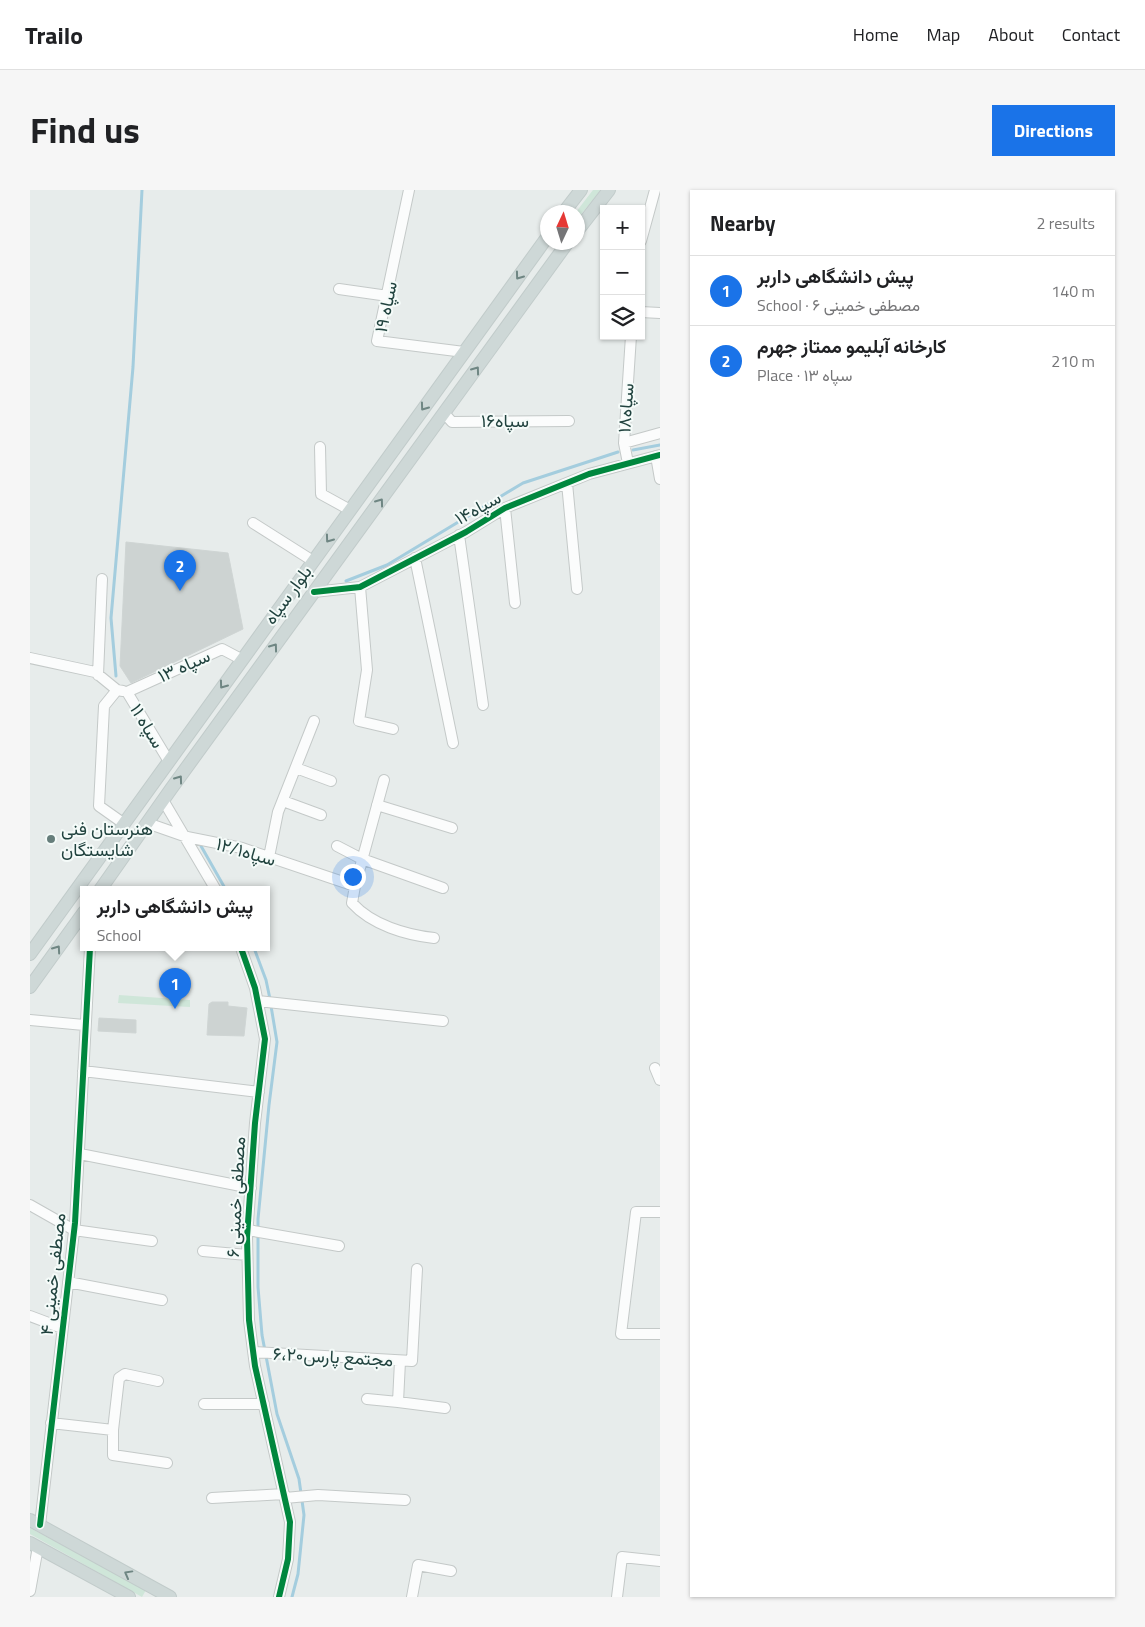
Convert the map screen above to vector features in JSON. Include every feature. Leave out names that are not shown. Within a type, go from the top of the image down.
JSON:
[{"type":"main road","points":[[569,205],[581,190]]},
{"type":"main road","points":[[585,221],[609,190]]},
{"type":"main road","name":"بلوار سپاه","points":[[83,886],[123,823],[168,760],[540,247]]},
{"type":"main road","name":"بلوار سپاه","points":[[103,886],[163,800],[562,250]]},
{"type":"main road","name":"بلوار سپاه","points":[[30,954],[80,890]]},
{"type":"main road","points":[[30,987],[80,918]]},
{"type":"main road","points":[[35,1522],[164,1596]]},
{"type":"main road","points":[[34,1545],[129,1597]]},
{"type":"street","name":"سپاه ۱۹","points":[[409,190],[377,341],[464,352]]},
{"type":"street","points":[[645,226],[655,190]]},
{"type":"street","points":[[338,289],[388,296]]},
{"type":"street","points":[[645,312],[660,313]]},
{"type":"street","name":"سپاه۱۸","points":[[631,340],[624,443],[660,433]]},
{"type":"street","name":"سپاه۱۶","points":[[444,413],[452,422],[569,421]]},
{"type":"street","points":[[624,443],[628,463]]},
{"type":"street","points":[[320,447],[321,494],[350,510]]},
{"type":"street","points":[[658,456],[660,479]]},
{"type":"street","name":"سپاه۱۴","points":[[314,592],[360,587],[460,535],[505,508],[589,474],[658,456]]},
{"type":"street","points":[[567,484],[577,589]]},
{"type":"street","points":[[505,508],[515,603]]},
{"type":"street","points":[[253,523],[312,561]]},
{"type":"street","points":[[460,535],[483,705]]},
{"type":"street","points":[[416,558],[453,743]]},
{"type":"street","points":[[98,675],[102,579]]},
{"type":"street","points":[[360,587],[367,670],[359,721],[393,729]]},
{"type":"street","name":"سپاه ۱۳","points":[[122,691],[222,649],[242,659]]},
{"type":"street","points":[[30,658],[67,665],[98,675],[122,691],[104,706],[99,806],[123,823]]},
{"type":"street","name":"سپاه ۱۱","points":[[122,691],[168,760]]},
{"type":"street","points":[[269,857],[278,812],[314,721]]},
{"type":"street","points":[[296,768],[331,781]]},
{"type":"street","points":[[384,780],[352,903],[359,910],[408,935],[434,938]]},
{"type":"street","points":[[163,800],[187,837],[214,886]]},
{"type":"street","points":[[283,801],[321,815]]},
{"type":"street","points":[[377,805],[452,828]]},
{"type":"street","name":"سپاه۱۲/۱","points":[[148,823],[187,837],[242,848],[355,886]]},
{"type":"street","points":[[337,846],[362,859],[443,888]]},
{"type":"street","name":"مصطفی خمینی ۴","points":[[35,1522],[51,1422],[74,1230],[80,1154],[84,1025],[90,951]]},
{"type":"street","name":"مصطفی خمینی ۶","points":[[242,951],[258,1001],[265,1039],[248,1230],[249,1320],[264,1404],[290,1522],[288,1559],[280,1597]]},
{"type":"street","points":[[258,1001],[443,1022]]},
{"type":"street","points":[[30,1020],[84,1025]]},
{"type":"street","points":[[655,1068],[660,1080]]},
{"type":"street","points":[[83,1071],[259,1092]]},
{"type":"street","points":[[80,1154],[251,1188]]},
{"type":"street","points":[[30,1205],[74,1230],[152,1241]]},
{"type":"street","points":[[660,1212],[636,1212],[621,1334],[660,1334]]},
{"type":"street","points":[[248,1230],[339,1246]]},
{"type":"street","points":[[203,1251],[248,1255]]},
{"type":"street","name":"۶،مجتمع پارس۲۰","points":[[254,1352],[412,1362],[417,1269]]},
{"type":"street","points":[[68,1282],[162,1300]]},
{"type":"street","points":[[30,1316],[62,1328]]},
{"type":"street","points":[[398,1402],[400,1361]]},
{"type":"street","points":[[158,1381],[125,1374],[120,1378],[113,1430],[113,1455],[167,1463]]},
{"type":"street","points":[[367,1400],[445,1408]]},
{"type":"street","points":[[204,1404],[264,1404]]},
{"type":"street","points":[[51,1422],[113,1430]]},
{"type":"street","points":[[212,1498],[318,1495],[405,1500]]},
{"type":"street","points":[[30,1591],[34,1545]]},
{"type":"street","points":[[617,1597],[622,1557],[660,1561]]},
{"type":"street","points":[[412,1597],[418,1565],[451,1571]]},
{"type":"green space","points":[[593,190],[601,190],[585,209],[585,205],[581,205]]},
{"type":"green space","points":[[119,995],[190,1000],[190,1007],[118,1003]]},
{"type":"green space","points":[[30,1528],[146,1590],[142,1597],[30,1534]]},
{"type":"building","points":[[126,542],[228,553],[243,629],[131,683],[120,666]]},
{"type":"building","points":[[212,1002],[228,1002],[228,1006],[247,1008],[244,1036],[207,1035],[209,1004]]},
{"type":"building","points":[[99,1018],[136,1020],[136,1033],[98,1031]]},
{"type":"waterway","points":[[116,676],[111,618],[133,367],[142,190]]},
{"type":"waterway","points":[[633,450],[660,445]]},
{"type":"waterway","points":[[346,581],[387,565],[523,483],[618,452]]},
{"type":"waterway","points":[[201,846],[224,886]]},
{"type":"waterway","points":[[255,951],[266,980],[270,999]]},
{"type":"waterway","points":[[271,1006],[277,1042],[258,1219],[258,1287],[262,1335],[277,1414],[299,1479],[304,1515],[298,1574],[292,1597]]},
{"type":"cycle path","points":[[314,592],[360,587],[466,532],[505,508],[589,474],[660,455]]},
{"type":"cycle path","points":[[40,1525],[75,1223],[90,951]]},
{"type":"cycle path","points":[[242,951],[255,988],[265,1039],[255,1123],[247,1237],[249,1320],[255,1366],[290,1522],[288,1559],[279,1597]]},
{"type":"place","name":"کارخانه آبلیمو ممتاز جهرم","points":[[180,591]]},
{"type":"place","name":"هنرستان فنی شایستگان","points":[[51,839]]},
{"type":"place","name":"پیش دانشگاهی داربر","points":[[175,1009]]}]
